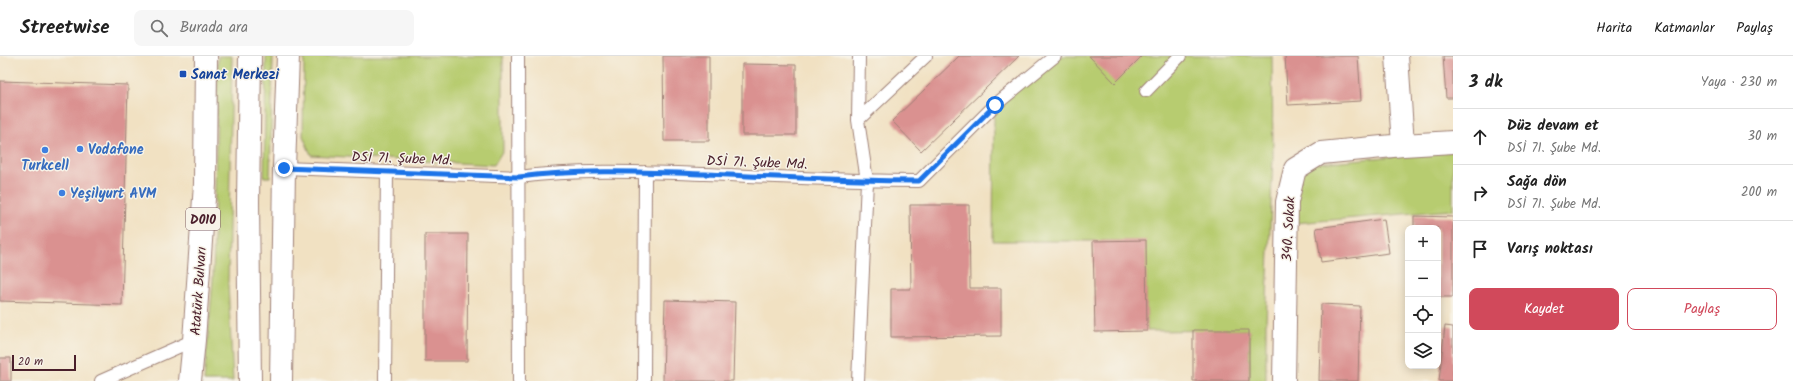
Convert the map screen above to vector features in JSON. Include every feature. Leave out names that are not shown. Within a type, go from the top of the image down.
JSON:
[{"type":"main road","name":"Atatürk Bulvarı","points":[[190,381],[205,184],[206,56]]},
{"type":"main road","points":[[250,56],[248,202],[250,381]]},
{"type":"main road","points":[[281,381],[284,168],[288,56]]},
{"type":"main road","points":[[1397,56],[1403,145]]},
{"type":"main road","name":"340. Sokak","points":[[1284,381],[1287,202],[1295,169],[1321,154],[1403,145],[1453,142]]},
{"type":"lane","points":[[518,56],[519,381]]},
{"type":"lane","points":[[858,381],[867,181],[858,120],[859,56]]},
{"type":"lane","points":[[858,120],[926,56]]},
{"type":"lane","name":"DSİ 71. Şube Md.","points":[[284,168],[519,177],[552,173],[645,172],[867,181],[919,181],[995,105],[1055,56]]},
{"type":"lane","points":[[1146,91],[1180,56]]},
{"type":"lane","points":[[385,378],[387,172]]},
{"type":"lane","points":[[644,381],[645,172]]},
{"type":"lane","points":[[101,381],[194,340]]},
{"type":"green space","points":[[218,56],[232,56],[228,284],[233,381],[204,381],[213,280]]},
{"type":"green space","points":[[266,56],[273,56],[270,177],[264,177]]},
{"type":"green space","points":[[304,56],[503,56],[503,150],[494,165],[311,155],[303,136]]},
{"type":"green space","points":[[1050,56],[1272,56],[1273,156],[1266,324],[1266,381],[1249,381],[1249,330],[1147,331],[1145,241],[993,241],[994,110]]},
{"type":"green space","points":[[1453,151],[1453,210],[1295,223],[1296,176],[1307,164]]},
{"type":"building","points":[[663,56],[709,56],[709,141],[664,141]]},
{"type":"building","points":[[959,56],[1019,56],[921,151],[892,121]]},
{"type":"building","points":[[1089,56],[1142,56],[1115,83]]},
{"type":"building","points":[[1285,56],[1358,56],[1361,101],[1288,105]]},
{"type":"building","points":[[1443,56],[1453,56],[1453,98],[1446,98]]},
{"type":"building","points":[[742,64],[796,65],[796,135],[742,135]]},
{"type":"building","name":"Yeşilyurt AVM","points":[[0,81],[128,85],[122,305],[0,301]]},
{"type":"building","points":[[910,205],[969,205],[970,288],[1001,288],[1001,336],[891,337],[891,289],[911,289]]},
{"type":"building","points":[[1414,216],[1453,217],[1453,297],[1441,297],[1441,225],[1414,225]]},
{"type":"building","points":[[1384,219],[1389,253],[1321,262],[1316,228]]},
{"type":"building","points":[[425,234],[468,234],[467,361],[425,361]]},
{"type":"building","points":[[1146,240],[1147,331],[1095,332],[1093,241]]},
{"type":"building","points":[[665,300],[735,302],[733,381],[663,381]]},
{"type":"building","points":[[1321,304],[1360,306],[1358,381],[1319,381]]},
{"type":"building","points":[[1445,326],[1453,327],[1453,381],[1439,381]]},
{"type":"building","points":[[1193,330],[1249,330],[1249,381],[1193,381]]},
{"type":"building","points":[[0,358],[11,358],[11,381],[0,381]]},
{"type":"place","name":"Sanat Merkezi","points":[[183,74]]},
{"type":"place","name":"Vodafone","points":[[80,149]]},
{"type":"place","name":"Turkcell","points":[[45,150]]},
{"type":"place","name":"Yeşilyurt AVM","points":[[62,193]]},
{"type":"route","points":[[284,168],[519,177],[552,173],[645,172],[867,181],[919,181],[995,105]]}]
